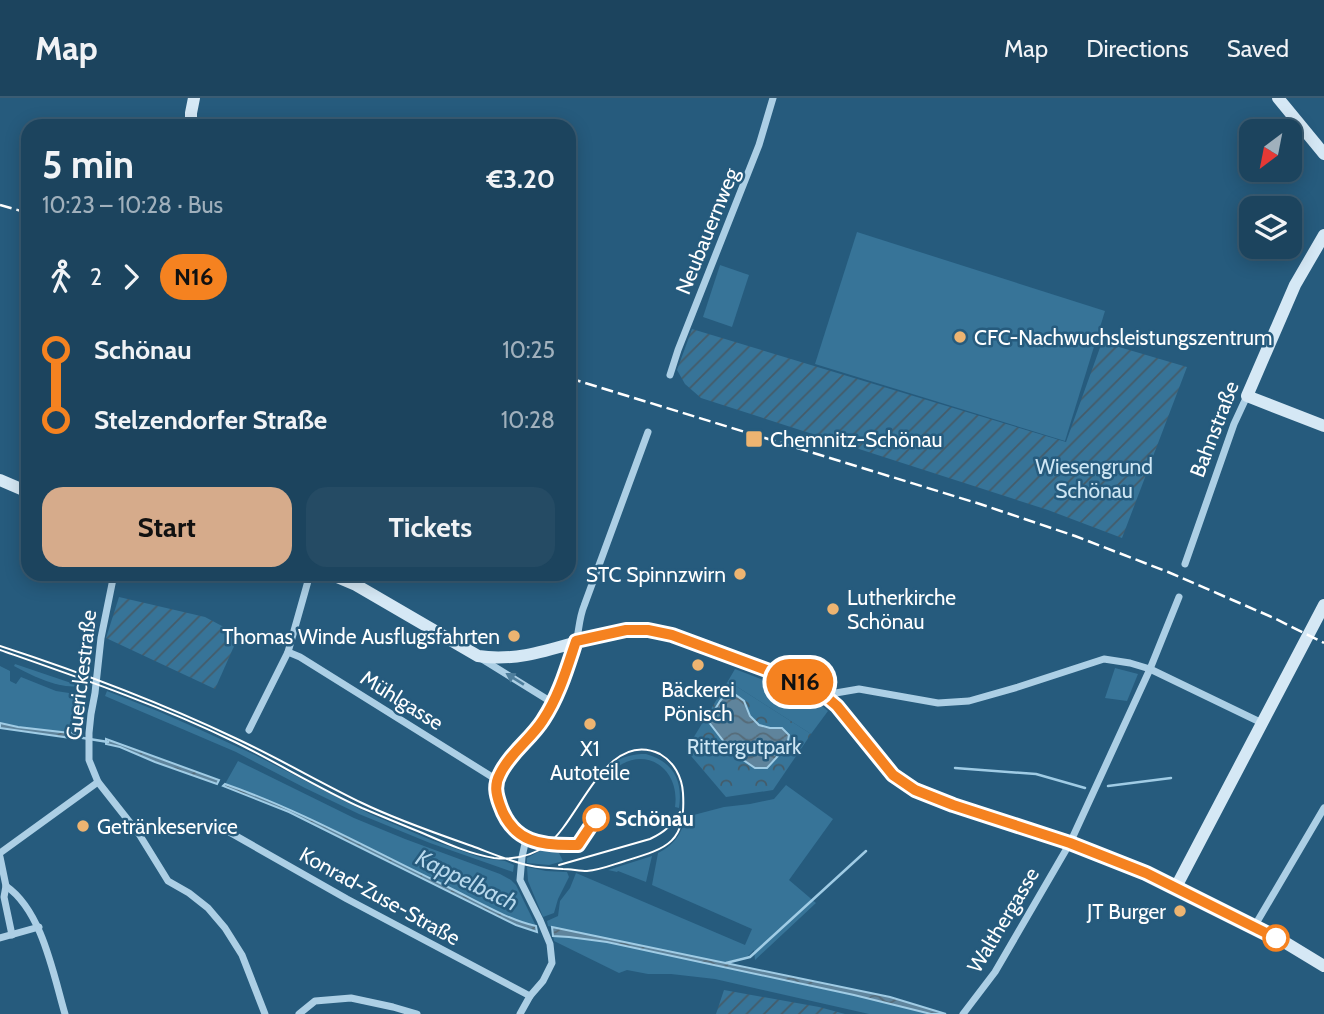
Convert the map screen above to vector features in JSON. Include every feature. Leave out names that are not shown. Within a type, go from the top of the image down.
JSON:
[{"type":"main road","points":[[191,119],[194,98]]},
{"type":"main road","points":[[1278,98],[1324,154]]},
{"type":"main road","name":"Bahnstraße","points":[[1248,396],[1295,285],[1324,235]]},
{"type":"main road","points":[[1248,396],[1324,426]]},
{"type":"main road","points":[[0,480],[21,489]]},
{"type":"main road","points":[[348,581],[478,656],[500,659],[520,657],[626,630],[648,630],[672,635],[807,685],[837,706],[893,775],[915,790],[1070,843],[1146,873],[1286,943],[1324,966]]},
{"type":"main road","points":[[1176,887],[1324,605]]},
{"type":"street","name":"Neubauernweg","points":[[670,375],[759,145],[773,98]]},
{"type":"street","name":"Bahnstraße","points":[[1185,564],[1234,424],[1248,396]]},
{"type":"street","points":[[520,1014],[552,963],[550,944],[520,880],[526,839],[509,823],[502,810],[496,794],[497,780],[507,762],[543,721],[553,703],[576,641],[584,606],[648,432]]},
{"type":"street","name":"Guerickestraße","points":[[113,581],[101,638],[89,733],[89,760],[97,782],[139,834],[168,881],[208,908],[225,928],[242,955],[265,1014]]},
{"type":"street","points":[[249,730],[288,652],[308,581]]},
{"type":"street","points":[[1070,843],[1150,669],[1179,597]]},
{"type":"street","name":"Mühlgasse","points":[[288,652],[497,780]]},
{"type":"street","points":[[478,656],[553,703]]},
{"type":"street","points":[[824,695],[859,689],[938,703],[969,701],[1104,659],[1150,669],[1262,723]]},
{"type":"street","points":[[12,934],[4,897],[6,886],[0,855],[97,782]]},
{"type":"street","points":[[1254,928],[1324,808]]},
{"type":"street","name":"Konrad-Zuse-Straße","points":[[215,824],[347,899],[530,996]]},
{"type":"street","name":"Walthergasse","points":[[963,1014],[995,972],[1070,843]]},
{"type":"street","points":[[6,886],[15,892],[39,928],[65,1014]]},
{"type":"street","points":[[0,938],[39,928]]},
{"type":"street","points":[[299,1014],[315,1001],[351,998],[417,1014]]},
{"type":"green space","name":"CFC-Nachwuchsleistungszentrum","points":[[857,232],[1105,311],[1065,441],[815,364]]},
{"type":"green space","points":[[720,265],[749,275],[732,327],[703,317]]},
{"type":"green space","name":"Wiesengrund Schönau","points":[[692,329],[1066,442],[1102,342],[1187,367],[1122,538],[1048,510],[701,398],[685,384],[677,370]]},
{"type":"green space","points":[[119,597],[205,617],[239,635],[215,689],[106,638]]},
{"type":"green space","points":[[15,664],[80,686],[63,686],[46,681],[14,666]]},
{"type":"green space","points":[[0,666],[10,671],[10,681],[16,684],[21,677],[56,691],[82,695],[78,734],[0,723]]},
{"type":"green space","points":[[1115,668],[1138,674],[1127,701],[1105,698]]},
{"type":"green space","points":[[735,669],[815,700],[828,711],[811,734],[728,681]]},
{"type":"green space","name":"Rittergutpark","points":[[728,681],[811,734],[773,790],[726,797],[686,750]]},
{"type":"green space","points":[[107,691],[255,755],[370,814],[431,840],[482,858],[514,865],[513,872],[430,843],[359,814],[236,752],[105,696]]},
{"type":"green space","points":[[646,754],[670,767],[678,781],[679,808],[675,807],[675,792],[671,780],[665,770],[656,763],[645,759],[633,760],[610,774],[606,771],[624,758]]},
{"type":"green space","points":[[238,761],[354,818],[511,880],[536,926],[503,915],[310,819],[225,784]]},
{"type":"green space","points":[[786,785],[833,819],[789,880],[816,903],[755,960],[754,950],[748,956],[723,963],[548,926],[547,921],[558,916],[560,901],[570,888],[576,873],[745,945],[752,929],[652,885],[658,853],[676,839],[686,817],[724,807],[774,799]]},
{"type":"green space","points":[[542,850],[559,853],[563,861],[549,865],[527,863],[527,858]]},
{"type":"green space","points":[[652,856],[646,882],[608,870]]},
{"type":"green space","points":[[527,867],[567,872],[569,877],[554,913],[543,917],[528,881]]},
{"type":"green space","points":[[553,936],[624,945],[931,1014],[869,1014],[715,979],[627,970],[619,973],[554,941]]},
{"type":"green space","points":[[724,990],[819,1007],[845,1014],[716,1014]]},
{"type":"water","points":[[729,690],[744,701],[750,716],[759,725],[782,728],[789,735],[787,746],[767,768],[755,768],[736,755],[708,721]]},
{"type":"water","points":[[0,723],[78,734],[78,739],[0,728]]},
{"type":"water","points":[[106,739],[219,780],[217,784],[155,762],[106,744]]},
{"type":"water","points":[[225,784],[310,819],[492,909],[536,926],[537,932],[516,925],[289,812],[223,786]]},
{"type":"water","points":[[552,927],[890,997],[946,1014],[931,1014],[607,942],[553,936]]},
{"type":"waterway","name":"Kappelbach","points":[[77,737],[108,742]]},
{"type":"waterway","points":[[955,768],[1036,774],[1085,788]]},
{"type":"waterway","points":[[1108,786],[1171,778]]},
{"type":"waterway","points":[[726,963],[750,957],[866,851]]},
{"type":"tram line","points":[[0,646],[148,700],[251,746],[402,821],[430,831],[501,857],[509,860],[516,862],[584,871],[601,868],[663,847],[671,841],[681,823],[683,793],[676,770],[660,754],[641,749],[624,754],[609,765],[559,833],[547,845],[515,858],[508,858],[501,858],[494,858],[485,856],[456,847],[362,808],[235,742],[177,716],[0,650]]},
{"type":"tram line","points":[[559,865],[650,839],[668,828],[680,812]]},
{"type":"railway","points":[[0,205],[21,211]]},
{"type":"railway","points":[[576,380],[980,504],[1075,536],[1168,572],[1324,643]]},
{"type":"bus line","name":"N16","points":[[596,818],[578,845],[547,845],[526,839],[509,823],[502,810],[496,794],[497,780],[507,762],[543,721],[553,703],[576,641],[626,630],[648,630],[672,635],[807,685],[824,695],[837,706],[893,775],[915,790],[1070,843],[1146,873],[1276,938]]},
{"type":"place","name":"CFC-Nachwuchsleistungszentrum","points":[[960,337]]},
{"type":"place","name":"Chemnitz-Schönau","points":[[754,439]]},
{"type":"place","name":"STC Spinnzwirn","points":[[740,574]]},
{"type":"place","name":"Lutherkirche Schönau","points":[[833,609]]},
{"type":"place","name":"Thomas Winde Ausflugsfahrten","points":[[514,636]]},
{"type":"place","name":"Bäckerei Pönisch","points":[[698,665]]},
{"type":"place","name":"X1 Autoteile","points":[[590,724]]},
{"type":"place","name":"Schönau","points":[[596,818]]},
{"type":"place","name":"Getränkeservice","points":[[83,826]]},
{"type":"place","name":"JT Burger","points":[[1180,911]]}]
